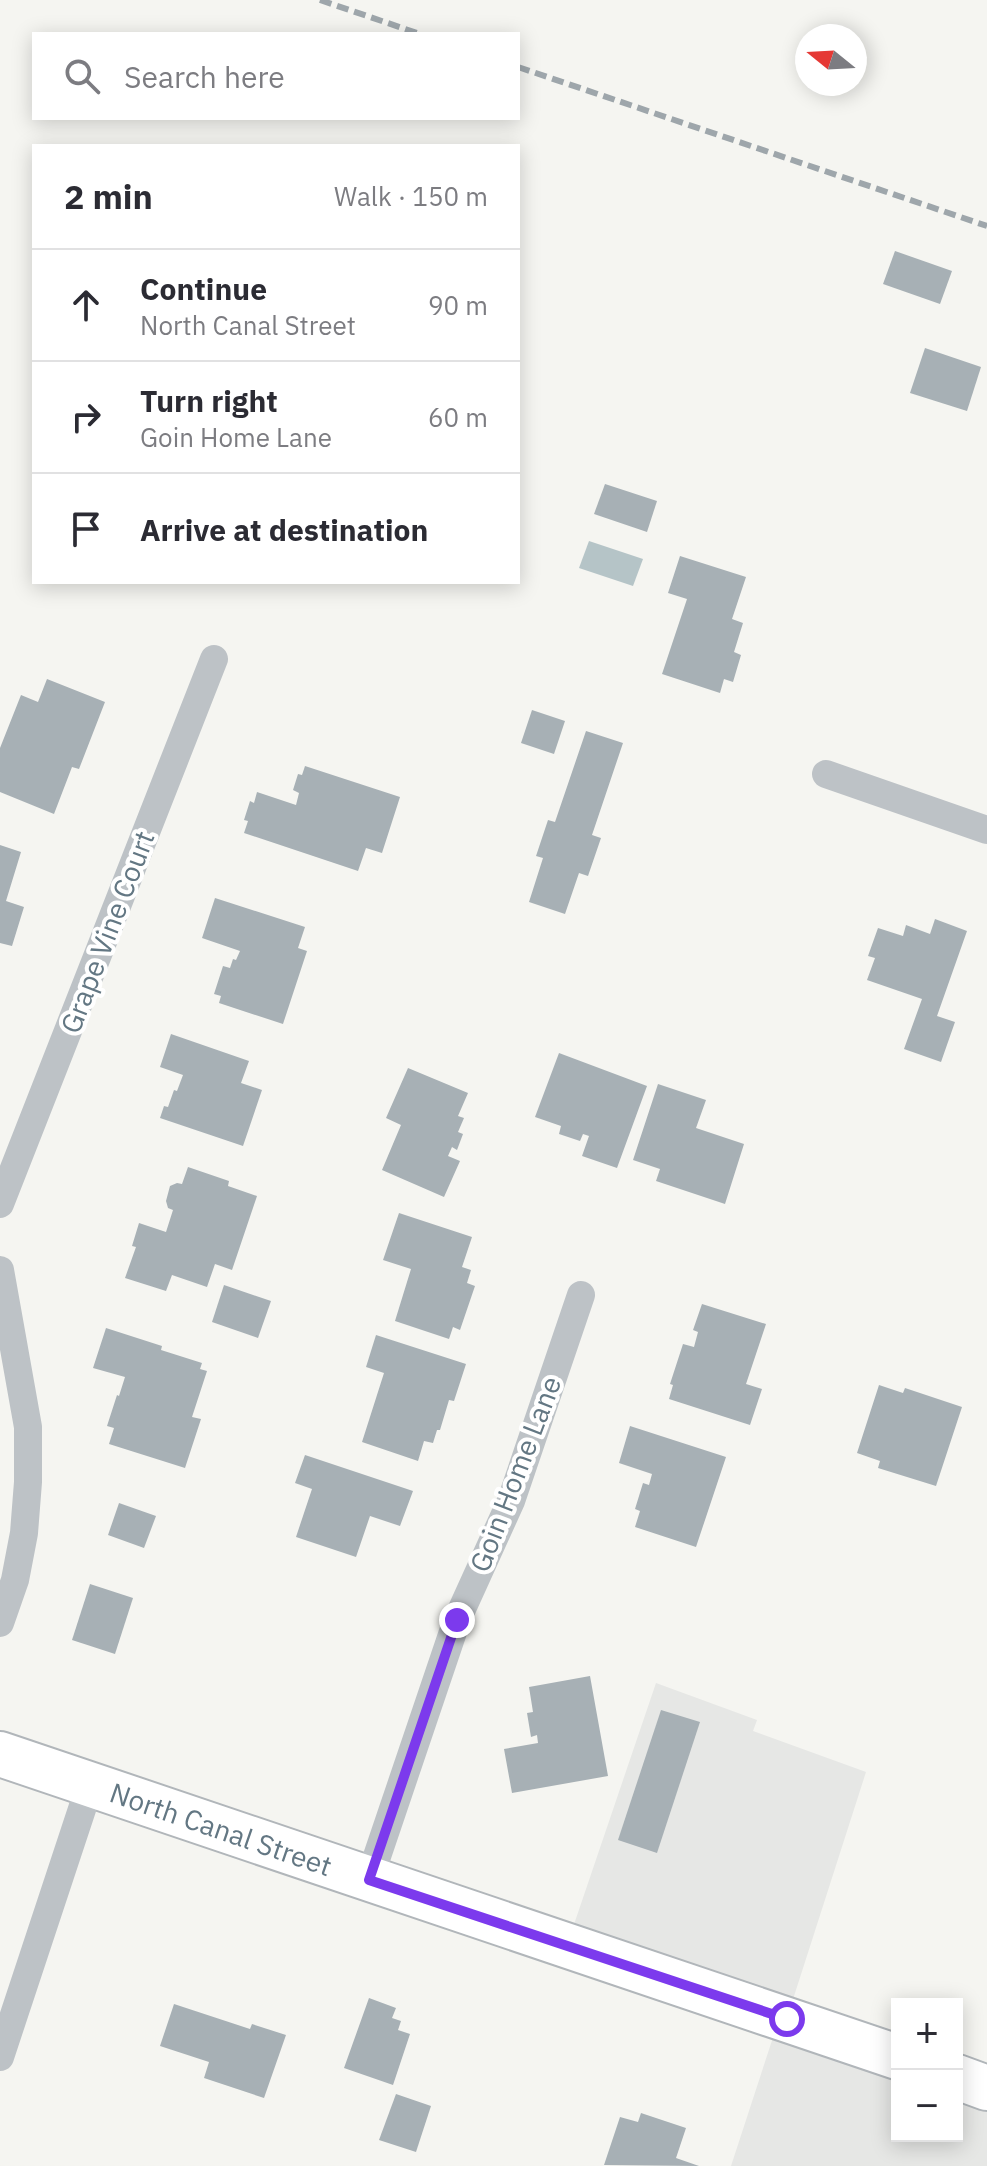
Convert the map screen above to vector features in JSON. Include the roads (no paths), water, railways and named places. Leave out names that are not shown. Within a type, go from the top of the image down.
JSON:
[{"type":"main road","name":"North Canal Street","points":[[0,1754],[891,2055]]},
{"type":"main road","points":[[963,2079],[987,2088]]},
{"type":"street","name":"Grape Vine Court","points":[[0,1204],[214,659]]},
{"type":"street","points":[[826,774],[987,830]]},
{"type":"street","points":[[0,1270],[28,1427],[28,1482],[18,1568],[0,1623]]},
{"type":"street","name":"Goin Home Lane","points":[[369,1880],[457,1620],[511,1501],[581,1295]]},
{"type":"street","points":[[0,2057],[90,1785]]},
{"type":"railway","points":[[320,0],[414,32]]},
{"type":"railway","points":[[520,68],[987,226]]}]
